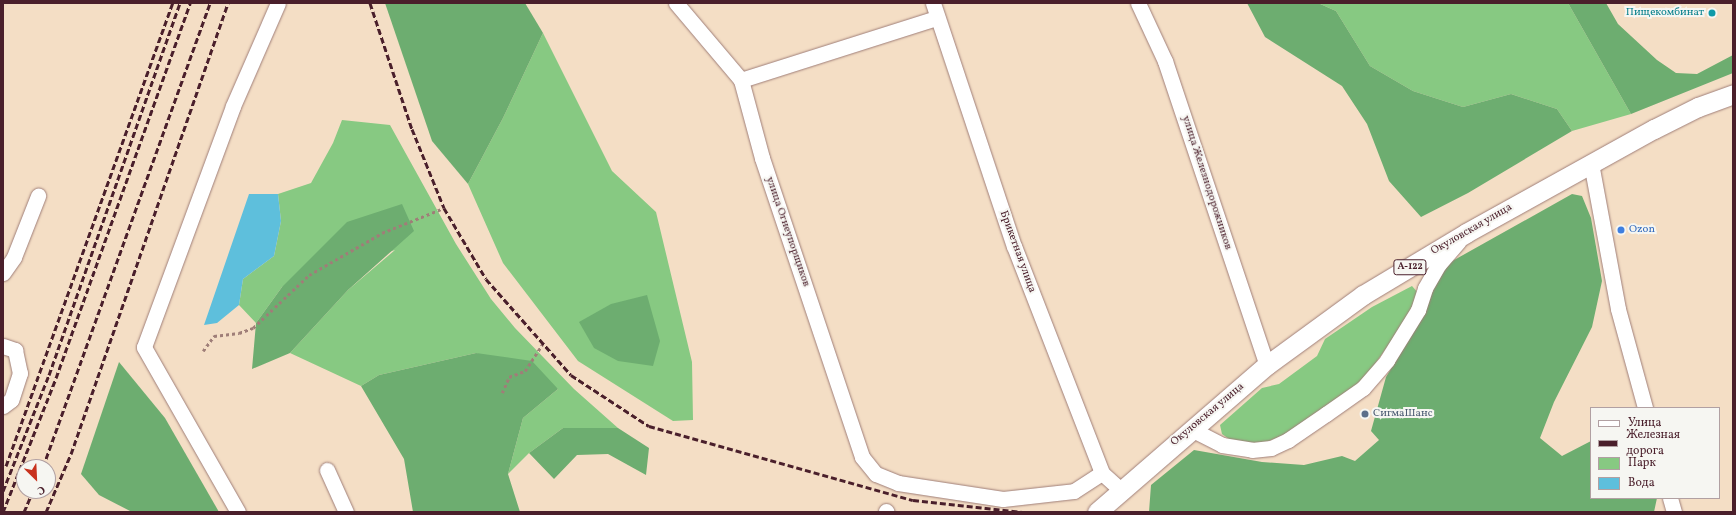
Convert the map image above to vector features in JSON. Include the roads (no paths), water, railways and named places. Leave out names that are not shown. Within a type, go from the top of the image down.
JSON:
[{"type":"main road","name":"Окуловская улица","points":[[1121,490],[1267,365],[1363,295],[1466,233],[1679,116],[1733,94]]},
{"type":"main road","name":"А-122","points":[[1097,512],[1121,490]]},
{"type":"street","points":[[238,512],[144,347],[233,106],[278,3]]},
{"type":"street","name":"улица Огнеупорщиков","points":[[676,3],[741,80],[762,158],[862,457],[876,474],[898,483],[1003,499],[1074,491],[1102,474]]},
{"type":"street","name":"Брикетная улица","points":[[933,3],[1014,246],[1102,474],[1121,490]]},
{"type":"street","name":"улица Железнодорожников","points":[[1138,3],[1166,61],[1267,365]]},
{"type":"street","points":[[741,80],[937,18]]},
{"type":"street","points":[[1591,164],[1618,309],[1645,407]]},
{"type":"street","points":[[3,273],[14,257],[38,196]]},
{"type":"street","points":[[1191,429],[1222,446],[1252,450],[1271,448],[1288,440],[1363,388],[1406,333],[1418,310],[1425,288],[1439,264],[1466,233]]},
{"type":"street","points":[[3,346],[15,350],[20,373],[10,400],[3,406]]},
{"type":"street","points":[[327,470],[346,512]]},
{"type":"street","points":[[1670,499],[1674,512]]},
{"type":"water","points":[[249,194],[278,194],[281,221],[274,256],[243,279],[239,305],[217,323],[204,325]]},
{"type":"railway","points":[[6,466],[173,3]]},
{"type":"railway","points":[[3,491],[49,375],[180,3]]},
{"type":"railway","points":[[3,512],[56,378],[190,3]]},
{"type":"railway","points":[[46,459],[210,3]]},
{"type":"railway","points":[[46,512],[71,454],[228,3]]},
{"type":"railway","points":[[370,3],[412,129],[444,208],[486,279],[571,375],[649,426],[913,500],[1022,512]]},
{"type":"railway","points":[[24,512],[30,499]]},
{"type":"place","name":"Пищекомбинат","points":[[1712,13]]},
{"type":"place","name":"Ozon","points":[[1621,230]]},
{"type":"place","name":"СигмаШанс","points":[[1365,414]]}]
